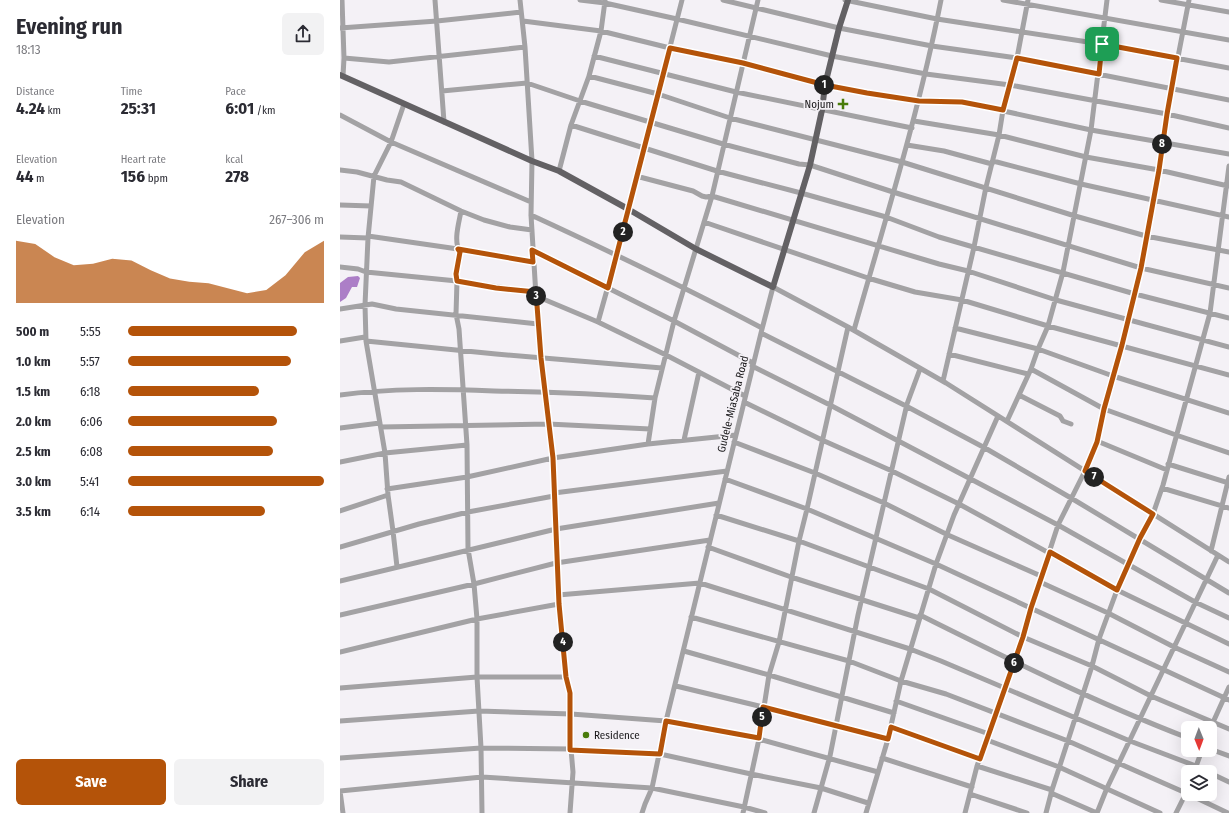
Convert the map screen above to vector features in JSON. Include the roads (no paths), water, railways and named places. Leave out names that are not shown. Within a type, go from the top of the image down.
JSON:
[{"type":"main road","name":"Gudele-MiaSaba Road","points":[[773,287],[810,164],[822,110],[825,85],[847,0]]},
{"type":"main road","points":[[341,75],[532,161],[559,171],[628,209],[696,250],[773,287]]},
{"type":"street","points":[[341,75],[344,58],[342,0]]},
{"type":"street","points":[[435,0],[444,122]]},
{"type":"street","points":[[520,0],[525,47],[532,161],[532,250],[544,392],[553,458],[558,595],[566,677],[570,693],[570,750],[573,772],[570,813]]},
{"type":"street","points":[[580,0],[605,2],[832,56],[926,74],[1010,85],[1167,114],[1229,128]]},
{"type":"street","points":[[598,322],[617,254],[636,176],[652,122],[682,0]]},
{"type":"street","points":[[723,0],[839,28],[932,46],[1017,58],[1229,100]]},
{"type":"street","points":[[648,444],[655,398],[662,368],[674,320],[712,196],[758,0]]},
{"type":"street","points":[[847,0],[937,19],[1102,44],[1229,68]]},
{"type":"street","points":[[854,330],[914,121],[926,74],[941,0]]},
{"type":"street","points":[[1003,0],[1027,2],[1104,18],[1229,40]]},
{"type":"street","points":[[1007,421],[1030,372],[1048,326],[1063,272],[1096,102],[1107,0]]},
{"type":"street","points":[[1161,0],[1189,3],[1229,12]]},
{"type":"street","points":[[559,171],[572,125],[589,76],[601,31],[605,2]]},
{"type":"street","points":[[943,381],[999,135],[1003,110],[1017,58],[1027,2]]},
{"type":"street","points":[[965,813],[977,766],[1023,637],[1058,525],[1085,471],[1097,442],[1104,409],[1141,268],[1154,200],[1162,142],[1177,58],[1189,3]]},
{"type":"street","points":[[342,28],[437,21],[521,12]]},
{"type":"street","points":[[523,21],[601,31],[670,48],[743,63],[825,85],[867,93],[919,101],[962,102],[1091,130],[1229,154]]},
{"type":"street","points":[[344,58],[389,62],[525,47]]},
{"type":"street","points":[[594,56],[736,92],[912,128]]},
{"type":"street","points":[[589,76],[658,94],[730,118],[902,162],[1075,216],[1146,236],[1229,252]]},
{"type":"street","points":[[442,91],[527,83],[580,101],[723,144],[799,164],[810,164],[893,192],[1141,268],[1229,288]]},
{"type":"street","points":[[397,567],[387,489],[385,453],[366,339],[365,305],[368,237],[374,176],[391,142],[404,104]]},
{"type":"street","points":[[340,114],[391,142],[531,202]]},
{"type":"street","points":[[914,121],[999,135],[1086,157],[1159,170],[1228,186]]},
{"type":"street","points":[[572,125],[717,171],[886,217],[939,237],[1134,294],[1229,318]]},
{"type":"street","points":[[907,145],[993,162],[1081,184],[1229,217]]},
{"type":"street","points":[[1046,813],[1051,792],[1084,693],[1098,639],[1128,565],[1153,514],[1168,467],[1210,313],[1222,216],[1228,186],[1229,166]]},
{"type":"street","points":[[340,170],[357,172],[401,182],[461,211],[510,227],[532,230]]},
{"type":"street","points":[[636,176],[693,191],[702,196],[712,196],[939,264],[968,271],[1056,300],[1202,341],[1229,347]]},
{"type":"street","points":[[340,205],[371,206]]},
{"type":"street","points":[[461,211],[457,230],[458,249],[460,252],[456,274],[456,314],[459,329],[466,425],[468,549],[474,584],[477,619],[477,677],[481,748],[482,813]]},
{"type":"street","points":[[531,215],[617,254],[684,287],[838,372],[985,448],[1140,538],[1229,593]]},
{"type":"street","points":[[704,222],[868,278],[915,292],[962,300],[1048,326],[1122,345],[1229,376]]},
{"type":"street","points":[[340,237],[368,237],[458,249],[533,262]]},
{"type":"street","points":[[532,250],[674,320],[753,365],[1058,525],[1195,602],[1229,618]]},
{"type":"street","points":[[340,267],[358,269],[366,272],[457,281],[536,294],[666,355],[745,396]]},
{"type":"street","points":[[773,287],[854,330],[943,381],[1229,562]]},
{"type":"street","name":"Gudele-MiaSaba Road","points":[[642,813],[652,788],[666,721],[676,686],[691,617],[761,330],[773,287]]},
{"type":"street","points":[[340,309],[372,304],[396,309],[456,314],[538,324]]},
{"type":"street","points":[[744,810],[759,738],[769,675],[779,642],[786,611],[791,577],[848,327]]},
{"type":"street","points":[[955,328],[1038,349],[1113,376],[1186,400],[1229,412]]},
{"type":"street","points":[[340,341],[366,339],[541,358],[662,368]]},
{"type":"street","points":[[949,354],[1030,372],[1104,409],[1176,436],[1229,453]]},
{"type":"street","points":[[814,813],[829,758],[869,566],[906,406],[920,368]]},
{"type":"street","points":[[684,440],[699,372]]},
{"type":"street","points":[[340,395],[374,390],[464,390],[544,392],[655,398]]},
{"type":"street","points":[[1019,395],[1060,416],[1063,421],[1071,424]]},
{"type":"street","points":[[744,402],[959,504],[1050,552],[1117,590],[1229,644]]},
{"type":"street","points":[[866,813],[888,739],[901,681],[936,564],[959,504],[998,416]]},
{"type":"street","points":[[340,428],[381,425],[548,424],[650,429]]},
{"type":"street","points":[[387,489],[467,477],[553,458],[648,444],[736,435]]},
{"type":"street","points":[[734,442],[884,503],[1040,579],[1174,647],[1229,672]]},
{"type":"street","points":[[1097,442],[1168,467],[1229,481],[1211,551]]},
{"type":"street","points":[[340,462],[385,453],[467,445]]},
{"type":"street","points":[[340,547],[393,531],[468,512],[554,495],[727,471]]},
{"type":"street","points":[[725,479],[807,510],[936,564],[1226,699]]},
{"type":"street","points":[[1162,488],[1229,508]]},
{"type":"street","points":[[340,511],[388,495]]},
{"type":"street","points":[[340,581],[556,529],[719,503]]},
{"type":"street","points":[[716,515],[799,541],[929,589],[1023,637],[1092,666],[1151,696],[1211,721]]},
{"type":"street","points":[[340,615],[474,584],[556,563],[710,540]]},
{"type":"street","points":[[708,547],[791,577],[920,616],[1014,662],[1140,719],[1181,735]]},
{"type":"street","points":[[977,766],[1051,792],[1097,813],[1107,788],[1218,555]]},
{"type":"street","points":[[558,595],[700,584],[910,649],[942,661],[1130,741],[1193,765]]},
{"type":"street","points":[[340,652],[477,619],[559,604]]},
{"type":"street","points":[[691,617],[849,661],[901,681],[946,694],[1068,741],[1181,791]]},
{"type":"street","points":[[684,651],[894,713]]},
{"type":"street","points":[[340,688],[477,677],[566,677]]},
{"type":"street","points":[[676,686],[888,739]]},
{"type":"street","points":[[1214,721],[1226,699],[1229,687]]},
{"type":"street","points":[[896,701],[989,734]]},
{"type":"street","points":[[340,721],[479,711],[571,714],[666,721],[759,738],[878,772]]},
{"type":"street","points":[[1217,724],[1229,729]]},
{"type":"street","points":[[891,727],[980,759]]},
{"type":"street","points":[[987,740],[1059,767],[1160,813]]},
{"type":"street","points":[[340,758],[481,748],[660,754],[821,788],[868,803]]},
{"type":"street","points":[[1217,752],[1229,756]]},
{"type":"street","points":[[882,758],[972,787]]},
{"type":"street","points":[[1217,776],[1229,782]]},
{"type":"street","points":[[343,813],[340,791],[482,778],[652,788],[744,810],[765,813]]},
{"type":"street","points":[[970,794],[1026,813]]},
{"type":"street","points":[[1176,813],[1182,801]]},
{"type":"street","points":[[1203,801],[1228,813]]},
{"type":"place","name":"Nojum","points":[[843,104]]},
{"type":"place","name":"Residence","points":[[586,735]]}]
